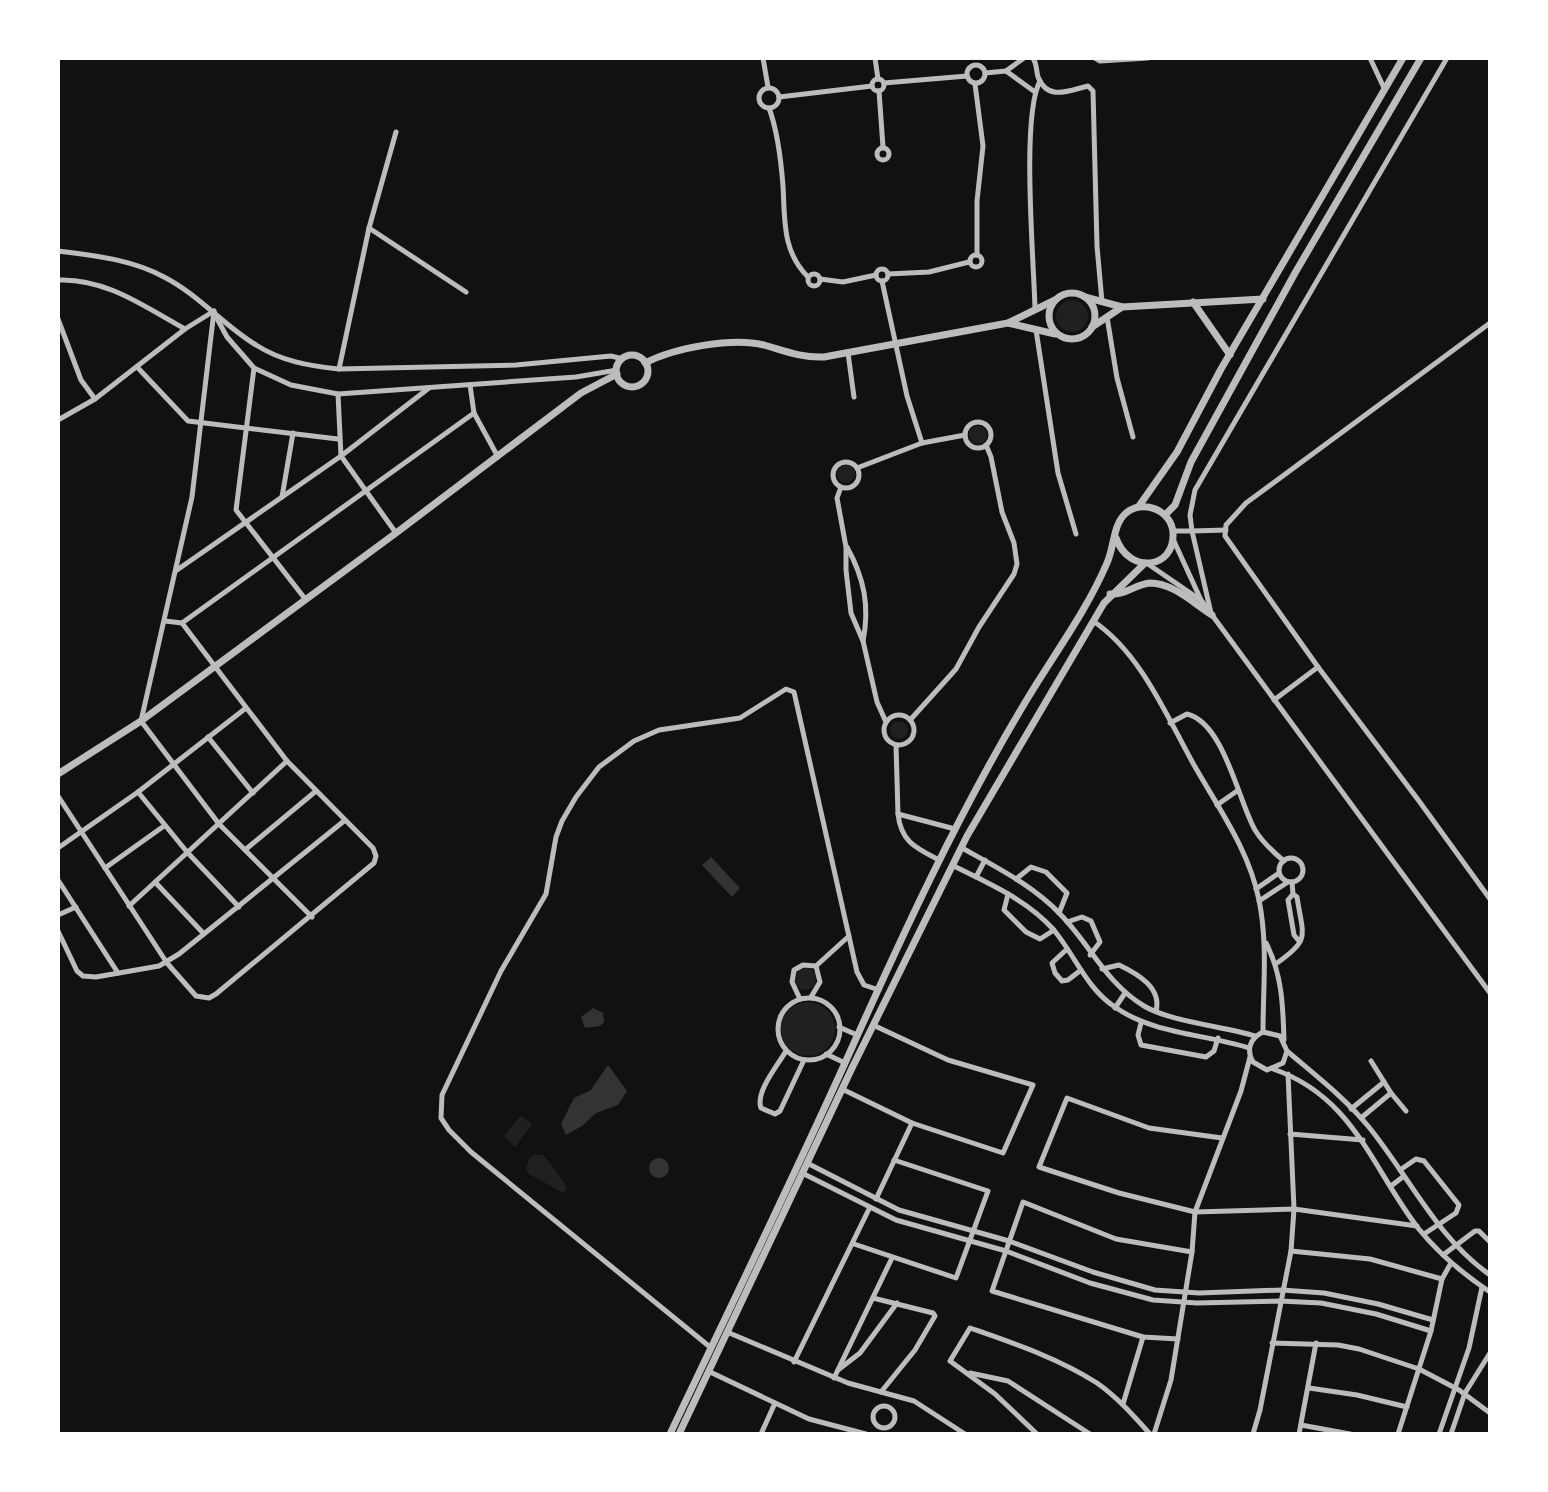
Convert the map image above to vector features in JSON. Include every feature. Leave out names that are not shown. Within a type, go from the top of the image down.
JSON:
[{"type":"street","points":[[763,58],[768,87]]},
{"type":"street","points":[[875,58],[878,79],[884,83],[967,76],[975,84],[983,146],[977,201],[977,255],[982,261],[979,267],[973,267],[969,262]]},
{"type":"street","points":[[985,73],[1006,71],[1024,58]]},
{"type":"street","points":[[1033,58],[1041,81],[1057,93],[1070,93],[1085,86],[1093,91],[1097,246],[1102,302]]},
{"type":"street","points":[[1095,58],[1104,61],[1148,58]]},
{"type":"street","points":[[1370,58],[1384,88]]},
{"type":"street","points":[[1139,506],[1177,452],[1230,355],[1403,58]]},
{"type":"street","points":[[1166,515],[1175,505],[1191,462],[1295,273],[1421,58]]},
{"type":"street","points":[[1212,615],[1192,531],[1190,515],[1195,490],[1447,58]]},
{"type":"street","points":[[967,76],[971,66],[979,62],[985,73],[982,81],[975,84]]},
{"type":"street","points":[[1006,71],[1035,92]]},
{"type":"street","points":[[779,97],[872,86],[878,79]]},
{"type":"street","points":[[1035,309],[1031,148],[1035,92],[1041,81]]},
{"type":"street","points":[[879,92],[884,88],[884,83]]},
{"type":"street","points":[[872,86],[879,92],[883,147]]},
{"type":"street","points":[[768,87],[775,90],[779,97]]},
{"type":"street","points":[[768,87],[761,91],[758,98],[762,105],[769,108]]},
{"type":"street","points":[[769,108],[776,104],[779,97]]},
{"type":"street","points":[[769,108],[780,163],[785,231],[794,259],[808,277],[814,273],[820,279],[843,282],[876,275],[882,268],[888,274]]},
{"type":"street","points":[[339,369],[369,228],[396,132]]},
{"type":"street","points":[[369,228],[466,292]]},
{"type":"street","points":[[58,251],[116,259],[148,269],[202,300],[255,345],[283,359],[310,366],[339,369],[516,365],[611,356],[623,358],[636,356],[645,363],[647,377],[637,386],[624,385],[617,372]]},
{"type":"street","points":[[882,281],[888,274],[929,272],[969,262],[972,256],[977,255]]},
{"type":"street","points":[[876,275],[882,281],[907,396],[922,443]]},
{"type":"street","points":[[58,279],[93,282],[109,288],[185,329]]},
{"type":"street","points":[[645,363],[686,347],[742,344],[763,345],[809,358],[848,353],[1008,323],[1066,293],[1122,307],[1263,299]]},
{"type":"street","points":[[1085,297],[1094,307],[1092,327]]},
{"type":"street","points":[[1055,300],[1048,314],[1052,329],[1057,334]]},
{"type":"street","points":[[1194,302],[1230,355]]},
{"type":"street","points":[[1008,323],[1057,334],[1070,340],[1077,339],[1122,307]]},
{"type":"street","points":[[58,420],[95,399],[138,368],[185,329],[214,311]]},
{"type":"street","points":[[214,311],[226,337],[254,368],[291,385],[338,394],[617,372]]},
{"type":"street","points":[[141,721],[192,497],[214,311]]},
{"type":"street","points":[[1107,317],[1117,378],[1133,437]]},
{"type":"street","points":[[58,319],[81,380],[95,399]]},
{"type":"street","points":[[1490,323],[1246,503],[1231,517],[1226,530],[1226,536],[1236,553],[1318,668],[1490,899]]},
{"type":"street","points":[[1036,330],[1058,473],[1076,534]]},
{"type":"street","points":[[848,353],[854,397]]},
{"type":"street","points":[[58,774],[141,721],[498,458],[581,393],[617,372],[623,358]]},
{"type":"street","points":[[138,368],[185,419],[200,423],[245,426],[339,439]]},
{"type":"street","points":[[254,368],[235,503],[236,510],[306,600]]},
{"type":"street","points":[[470,385],[474,412],[498,458]]},
{"type":"street","points":[[177,570],[341,456],[429,388]]},
{"type":"street","points":[[338,394],[341,456],[396,533]]},
{"type":"street","points":[[182,624],[474,412]]},
{"type":"street","points":[[911,719],[956,669],[979,627],[1014,574],[1017,564],[1014,543],[1002,512],[992,457],[986,445],[991,433],[984,423],[970,424],[965,435],[968,443],[974,447],[986,445]]},
{"type":"street","points":[[282,497],[293,433]]},
{"type":"street","points":[[841,487],[833,477],[834,468],[846,462],[857,468],[922,443],[965,435]]},
{"type":"street","points":[[841,487],[850,487],[857,481],[857,468]]},
{"type":"street","points":[[841,487],[837,498],[846,547],[851,613],[863,640],[877,702],[886,722],[885,736],[896,745],[906,744],[913,737],[915,728],[911,719],[898,714],[886,722]]},
{"type":"street","points":[[670,1434],[704,1370],[727,1332],[873,1025],[962,848],[1110,594],[1146,564],[1160,559],[1169,550],[1173,531],[1166,515],[1153,507],[1139,506],[1126,512],[1118,524],[1108,562],[1092,593],[1023,705],[939,860],[710,1347],[704,1370],[679,1434]]},
{"type":"street","points":[[1173,531],[1226,530]]},
{"type":"street","points":[[1116,538],[1120,551],[1131,560],[1146,564],[1201,600]]},
{"type":"street","points":[[1173,539],[1201,600],[1490,993]]},
{"type":"street","points":[[846,547],[863,584],[867,620],[863,640]]},
{"type":"street","points":[[1110,594],[1122,595],[1150,583],[1170,586],[1212,615]]},
{"type":"street","points":[[58,796],[167,963],[200,998],[208,998],[312,917],[372,866],[375,860],[373,848],[287,761],[182,624],[165,621]]},
{"type":"street","points":[[1093,621],[1104,628],[1140,670],[1238,840],[1256,889],[1266,941],[1263,1032]]},
{"type":"street","points":[[1274,700],[1318,668]]},
{"type":"street","points":[[710,1347],[456,1138],[441,1118],[442,1095],[501,971],[546,894],[552,853],[562,821],[599,767],[634,741],[658,730],[741,718],[757,710],[775,693],[786,689],[794,692],[857,972],[864,985],[879,990]]},
{"type":"street","points":[[58,848],[138,792],[246,708]]},
{"type":"street","points":[[1170,723],[1180,716],[1192,715],[1211,734],[1229,764],[1237,791],[1256,830],[1269,848],[1284,861]]},
{"type":"street","points":[[141,721],[219,824],[312,917]]},
{"type":"street","points":[[208,737],[253,793]]},
{"type":"street","points":[[896,745],[900,827],[909,844],[939,860]]},
{"type":"street","points":[[129,906],[287,761]]},
{"type":"street","points":[[244,850],[316,791]]},
{"type":"street","points":[[1216,805],[1237,791]]},
{"type":"street","points":[[138,792],[164,826],[239,907]]},
{"type":"street","points":[[898,814],[955,829]]},
{"type":"street","points":[[58,932],[77,971],[83,976],[118,973],[167,963],[344,821]]},
{"type":"street","points":[[105,868],[164,826]]},
{"type":"street","points":[[962,848],[1016,879],[1059,913],[1090,955],[1125,993],[1156,1011],[1255,1036]]},
{"type":"street","points":[[1256,889],[1279,873],[1284,861],[1293,858],[1302,864],[1302,874],[1259,901]]},
{"type":"street","points":[[976,877],[985,860]]},
{"type":"street","points":[[954,866],[1022,901],[1054,930],[1095,991],[1115,1008],[1142,1023],[1218,1038],[1249,1048]]},
{"type":"street","points":[[1016,879],[1031,867],[1046,872],[1067,893],[1059,913]]},
{"type":"street","points":[[1277,963],[1299,947],[1299,941],[1294,935],[1288,900],[1293,894],[1290,882],[1279,873]]},
{"type":"street","points":[[58,880],[118,973]]},
{"type":"street","points":[[154,882],[204,934]]},
{"type":"street","points":[[1008,894],[1004,910],[1026,932],[1040,939],[1054,930]]},
{"type":"street","points":[[58,915],[76,907]]},
{"type":"street","points":[[1067,922],[1082,917],[1091,921],[1100,942],[1090,955]]},
{"type":"street","points":[[800,999],[792,982],[793,973],[803,965],[816,966],[849,936]]},
{"type":"street","points":[[1266,941],[1277,963],[1287,1051],[1361,1119],[1437,1224],[1454,1244],[1490,1275]]},
{"type":"street","points":[[1067,949],[1052,963],[1055,973],[1062,981],[1068,980],[1081,970]]},
{"type":"street","points":[[811,997],[820,981],[816,966]]},
{"type":"street","points":[[1102,969],[1119,966],[1149,985],[1157,998],[1156,1011]]},
{"type":"street","points":[[1115,1008],[1125,993]]},
{"type":"street","points":[[811,997],[827,1004],[834,1011],[839,1027],[837,1041],[826,1054],[804,1060],[786,1051],[777,1033],[778,1023],[788,1005],[811,997]]},
{"type":"street","points":[[1142,1023],[1138,1035],[1141,1045],[1206,1057],[1214,1051],[1218,1038]]},
{"type":"street","points":[[842,1089],[912,1123],[1003,1154],[1033,1085],[948,1060],[873,1025]]},
{"type":"street","points":[[839,1027],[857,1035]]},
{"type":"street","points":[[1037,1434],[995,1394],[950,1362],[970,1328],[1047,1358],[1096,1383],[1123,1404],[1152,1434],[1171,1380],[1192,1252],[1195,1212],[1241,1091],[1250,1057],[1249,1048],[1255,1036],[1263,1032],[1275,1033],[1284,1040]]},
{"type":"street","points":[[786,1051],[765,1087],[759,1104],[761,1108],[775,1114],[780,1111],[804,1060]]},
{"type":"street","points":[[1273,1069],[1283,1063],[1287,1051]]},
{"type":"street","points":[[826,1054],[845,1063]]},
{"type":"street","points":[[1250,1057],[1262,1069],[1273,1069],[1288,1074],[1309,1087],[1346,1120],[1363,1140],[1417,1227],[1451,1263],[1490,1292]]},
{"type":"street","points":[[1371,1061],[1391,1093],[1406,1111]]},
{"type":"street","points":[[1253,1434],[1260,1410],[1291,1251],[1294,1209],[1288,1074]]},
{"type":"street","points":[[1346,1120],[1384,1082]]},
{"type":"street","points":[[1361,1119],[1391,1093]]},
{"type":"street","points":[[1222,1138],[1149,1128],[1067,1098],[1039,1167],[1119,1193],[1195,1212],[1294,1209],[1417,1227]]},
{"type":"street","points":[[876,1198],[912,1123]]},
{"type":"street","points":[[1290,1134],[1363,1140]]},
{"type":"street","points":[[854,1244],[956,1278],[988,1191],[894,1160]]},
{"type":"street","points":[[1400,1170],[1416,1160],[1424,1161],[1458,1201],[1459,1208],[1456,1213],[1424,1234]]},
{"type":"street","points":[[807,1162],[899,1210],[974,1230],[1093,1272],[1155,1290],[1186,1292],[1282,1290],[1324,1293],[1378,1304],[1433,1320]]},
{"type":"street","points":[[802,1173],[869,1209],[896,1220],[1006,1251],[1090,1283],[1152,1300],[1280,1301],[1332,1305],[1376,1314],[1431,1330]]},
{"type":"street","points":[[1391,1186],[1404,1176]]},
{"type":"street","points":[[1178,1339],[1143,1337],[992,1291],[1023,1202],[1116,1239],[1192,1252]]},
{"type":"street","points":[[794,1362],[854,1244],[869,1209]]},
{"type":"street","points":[[1443,1255],[1454,1244],[1475,1231],[1479,1231],[1490,1242]]},
{"type":"street","points":[[1291,1251],[1370,1258],[1442,1279]]},
{"type":"street","points":[[834,1378],[892,1258]]},
{"type":"street","points":[[1398,1434],[1431,1330],[1442,1279],[1451,1263]]},
{"type":"street","points":[[1439,1434],[1469,1348],[1482,1287]]},
{"type":"street","points":[[873,1298],[933,1313],[936,1320],[881,1392]]},
{"type":"street","points":[[837,1371],[860,1353],[897,1303]]},
{"type":"street","points":[[727,1332],[834,1378],[914,1401],[965,1434]]},
{"type":"street","points":[[1123,1404],[1143,1337]]},
{"type":"street","points":[[1272,1343],[1316,1343],[1359,1349],[1419,1369],[1465,1394],[1490,1413]]},
{"type":"street","points":[[1299,1434],[1316,1343]]},
{"type":"street","points":[[1451,1434],[1465,1394],[1490,1353]]},
{"type":"street","points":[[704,1370],[809,1419],[866,1434]]},
{"type":"street","points":[[968,1373],[1008,1382],[1090,1434]]},
{"type":"street","points":[[1309,1388],[1357,1395],[1407,1407]]},
{"type":"street","points":[[888,1407],[892,1395]]},
{"type":"street","points":[[761,1434],[775,1403]]},
{"type":"street","points":[[881,1406],[888,1407],[894,1414],[894,1421],[885,1428],[878,1426],[873,1421],[873,1413],[881,1406]]},
{"type":"street","points":[[1301,1425],[1350,1434]]},
{"type":"street","points":[[873,1434],[878,1426]]},
{"type":"shaded area","points":[[1072,300],[1084,304],[1088,316],[1084,328],[1072,332],[1060,328],[1056,316],[1060,304]]},
{"type":"shaded area","points":[[978,426],[984,429],[987,435],[984,441],[978,444],[972,441],[969,435],[972,429]]},
{"type":"shaded area","points":[[846,465],[852,468],[855,474],[852,480],[846,483],[840,480],[837,474],[840,468]]},
{"type":"shaded area","points":[[899,721],[905,724],[908,730],[905,736],[899,739],[893,736],[890,730],[893,724]]},
{"type":"shaded area","points":[[711,857],[740,888],[732,897],[702,865]]},
{"type":"shaded area","points":[[805,968],[813,971],[816,979],[813,987],[805,990],[797,987],[794,979],[797,971]]},
{"type":"shaded area","points":[[803,1002],[813,1002],[823,1006],[831,1014],[835,1029],[831,1044],[823,1052],[813,1056],[803,1056],[793,1052],[785,1044],[781,1034],[781,1024],[785,1014],[793,1006]]},
{"type":"shaded area","points":[[593,1008],[603,1013],[604,1022],[600,1026],[585,1028],[581,1017]]},
{"type":"shaded area","points":[[608,1065],[627,1091],[618,1105],[596,1113],[582,1126],[566,1135],[561,1124],[574,1098],[591,1090]]},
{"type":"shaded area","points":[[519,1117],[523,1117],[532,1125],[515,1147],[504,1136]]},
{"type":"shaded area","points":[[534,1155],[543,1155],[553,1166],[567,1189],[563,1193],[529,1174],[526,1168],[529,1159]]},
{"type":"shaded area","points":[[659,1158],[666,1161],[669,1168],[666,1175],[659,1178],[652,1175],[649,1168],[652,1161]]}]
